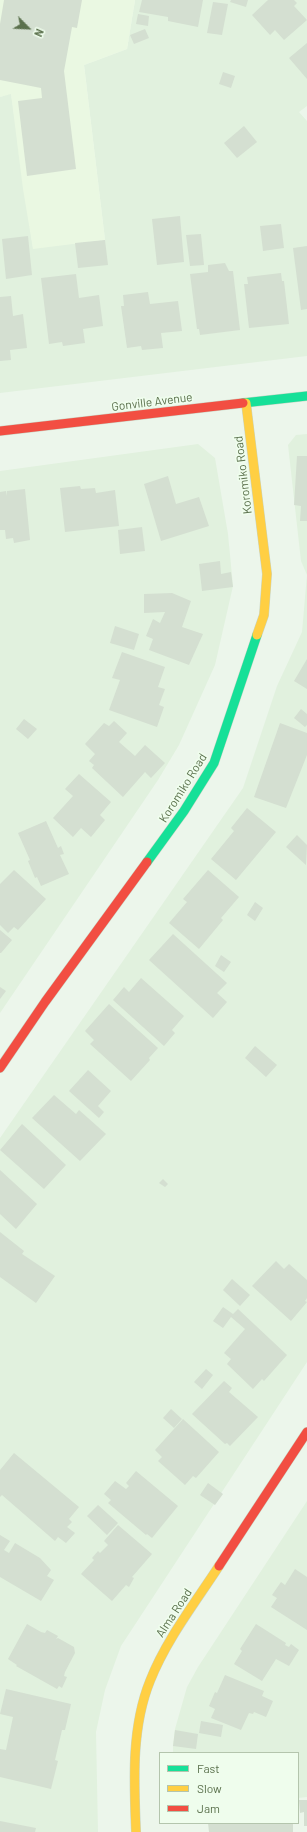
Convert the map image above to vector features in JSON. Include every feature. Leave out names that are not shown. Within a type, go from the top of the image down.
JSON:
[{"type":"street","name":"Gonville Avenue","points":[[0,431],[307,396]]},
{"type":"street","name":"Koromiko Road","points":[[0,1068],[45,1002],[184,811],[214,763],[264,615],[267,574],[246,403]]},
{"type":"street","name":"Alma Road","points":[[136,1832],[134,1782],[136,1738],[145,1695],[156,1666],[169,1642],[307,1432]]},
{"type":"shaded area","points":[[0,0],[135,0],[127,49],[84,65],[105,240],[33,249],[23,189],[11,94],[0,97]]},
{"type":"shaded area","points":[[135,0],[307,0],[307,106],[299,112],[307,121],[307,356],[0,393],[0,97],[11,93],[33,248],[105,240],[84,65],[127,49]]},
{"type":"shaded area","points":[[307,434],[307,575],[301,561],[288,445],[296,435]]},
{"type":"shaded area","points":[[198,444],[215,458],[228,534],[233,586],[215,665],[179,745],[158,780],[0,1013],[0,471]]},
{"type":"shaded area","points":[[307,575],[307,1362],[121,1646],[105,1690],[96,1732],[98,1832],[0,1832],[0,1138],[243,788],[277,686],[302,632]]},
{"type":"shaded area","points":[[307,1501],[307,1797],[299,1798],[299,1752],[173,1752],[175,1729],[187,1687],[198,1667]]},
{"type":"building","points":[[4,0],[82,0],[77,28],[72,27],[64,71],[76,169],[27,176],[18,101],[42,98],[41,88],[0,80],[0,24]]},
{"type":"building","points":[[142,0],[203,0],[198,27],[168,21],[168,17],[139,12]]},
{"type":"building","points":[[231,0],[248,0],[246,7],[230,2]]},
{"type":"building","points":[[268,0],[294,0],[297,3],[294,6],[307,20],[284,40],[275,30],[270,35],[252,15]]},
{"type":"building","points":[[213,2],[228,4],[222,35],[207,33]]},
{"type":"building","points":[[138,14],[149,16],[148,26],[136,24]]},
{"type":"building","points":[[145,29],[149,38],[134,44],[130,35]]},
{"type":"building","points":[[307,43],[307,79],[289,58]]},
{"type":"building","points":[[223,72],[235,76],[231,88],[219,84]]},
{"type":"building","points":[[244,126],[257,142],[237,158],[224,143]]},
{"type":"building","points":[[180,216],[184,262],[157,265],[152,219]]},
{"type":"building","points":[[281,224],[284,248],[263,251],[260,226]]},
{"type":"building","points":[[201,234],[204,265],[190,266],[186,235]]},
{"type":"building","points":[[28,236],[32,275],[6,279],[2,239]]},
{"type":"building","points":[[105,240],[108,265],[78,268],[75,243]]},
{"type":"building","points":[[307,246],[307,309],[301,310],[293,248]]},
{"type":"building","points":[[225,263],[229,271],[233,271],[240,330],[200,335],[199,329],[197,329],[190,274],[208,272],[208,265]]},
{"type":"building","points":[[281,273],[282,281],[284,281],[289,324],[249,328],[244,284],[248,284],[247,277]]},
{"type":"building","points":[[76,274],[79,298],[99,295],[103,326],[83,329],[85,343],[63,346],[62,342],[49,344],[41,278]]},
{"type":"building","points":[[148,292],[150,304],[178,301],[182,331],[161,333],[163,348],[142,350],[141,346],[127,348],[121,306],[124,306],[123,295]]},
{"type":"building","points":[[11,296],[13,316],[23,314],[27,348],[10,350],[11,360],[0,361],[0,297]]},
{"type":"building","points":[[297,456],[307,456],[307,521],[300,521],[301,506],[294,505]]},
{"type":"building","points":[[168,476],[176,504],[199,497],[209,526],[161,541],[144,484]]},
{"type":"building","points":[[80,486],[81,489],[95,488],[96,493],[115,490],[119,526],[65,532],[60,488]]},
{"type":"building","points":[[25,489],[30,540],[14,543],[13,538],[6,539],[5,530],[0,530],[0,492],[6,491],[7,496],[7,491]]},
{"type":"building","points":[[142,527],[145,551],[120,554],[118,530]]},
{"type":"building","points":[[220,561],[221,574],[231,572],[233,587],[202,591],[199,564]]},
{"type":"building","points":[[172,593],[191,601],[182,627],[203,634],[189,665],[149,650],[153,639],[146,636],[153,619],[160,623],[165,612],[144,613],[144,594]]},
{"type":"building","points":[[115,626],[139,634],[134,650],[110,643]]},
{"type":"building","points":[[122,652],[165,667],[158,687],[165,689],[159,705],[164,707],[157,727],[109,710],[120,680],[112,678]]},
{"type":"building","points":[[307,659],[307,689],[294,681]]},
{"type":"building","points":[[301,709],[307,714],[307,725],[305,727],[294,718]]},
{"type":"building","points":[[24,719],[37,729],[28,739],[16,729]]},
{"type":"building","points":[[114,721],[127,733],[119,742],[135,756],[145,745],[165,763],[151,778],[145,772],[123,797],[92,768],[94,765],[89,761],[95,754],[85,744],[104,723],[109,726]]},
{"type":"building","points":[[280,723],[307,733],[307,755],[286,808],[254,797]]},
{"type":"building","points":[[79,774],[111,802],[100,815],[105,820],[91,837],[81,828],[73,837],[53,818],[73,796],[65,789]]},
{"type":"building","points":[[247,808],[276,832],[236,880],[211,859],[234,831],[231,828]]},
{"type":"building","points":[[46,821],[58,848],[61,846],[64,854],[60,855],[69,874],[41,886],[37,877],[35,878],[28,861],[30,860],[18,833]]},
{"type":"building","points":[[297,835],[307,845],[306,865],[286,847]]},
{"type":"building","points":[[14,870],[46,899],[18,930],[14,927],[8,933],[0,925],[0,884]]},
{"type":"building","points":[[208,870],[239,897],[221,918],[223,920],[199,949],[169,923],[187,902],[183,899]]},
{"type":"building","points":[[255,902],[263,908],[255,921],[247,915]]},
{"type":"building","points":[[0,930],[12,940],[1,953],[0,953]]},
{"type":"building","points":[[173,934],[227,983],[217,993],[227,1002],[213,1018],[149,960]]},
{"type":"building","points":[[221,955],[231,962],[224,972],[215,966]]},
{"type":"building","points":[[141,978],[184,1016],[172,1030],[175,1033],[164,1046],[113,1000],[124,987],[129,992]]},
{"type":"building","points":[[0,987],[6,991],[0,999]]},
{"type":"building","points":[[109,1004],[158,1048],[149,1058],[150,1060],[131,1081],[90,1044],[94,1040],[85,1031]]},
{"type":"building","points":[[255,1046],[277,1065],[266,1077],[245,1058]]},
{"type":"building","points":[[88,1070],[111,1091],[98,1106],[104,1112],[99,1118],[69,1091]]},
{"type":"building","points":[[54,1095],[76,1114],[79,1110],[106,1134],[80,1161],[32,1118]]},
{"type":"building","points":[[22,1124],[66,1165],[44,1189],[0,1150]]},
{"type":"building","points":[[0,1170],[37,1204],[16,1229],[0,1214]]},
{"type":"building","points":[[163,1179],[168,1184],[165,1187],[159,1183]]},
{"type":"building","points":[[0,1232],[24,1251],[22,1254],[55,1276],[36,1303],[0,1277]]},
{"type":"building","points":[[276,1261],[284,1269],[289,1264],[307,1280],[307,1298],[305,1301],[307,1302],[291,1321],[252,1286]]},
{"type":"building","points":[[232,1279],[250,1295],[240,1306],[223,1290]]},
{"type":"building","points":[[223,1307],[233,1314],[238,1309],[287,1355],[264,1381],[262,1379],[253,1389],[227,1364],[231,1359],[224,1353],[245,1329],[231,1317],[223,1328],[213,1321]]},
{"type":"building","points":[[206,1369],[213,1375],[202,1389],[194,1382]]},
{"type":"building","points":[[224,1381],[232,1388],[229,1392],[258,1417],[230,1446],[227,1443],[225,1444],[192,1414]]},
{"type":"building","points":[[171,1409],[182,1419],[174,1428],[163,1418]]},
{"type":"building","points":[[183,1419],[219,1452],[196,1478],[193,1476],[185,1485],[158,1461],[162,1457],[155,1450]]},
{"type":"building","points":[[14,1453],[79,1507],[69,1519],[72,1522],[67,1527],[75,1533],[66,1543],[58,1537],[55,1541],[2,1495],[0,1497],[0,1470]]},
{"type":"building","points":[[136,1471],[178,1506],[152,1538],[147,1534],[146,1535],[108,1503],[111,1500],[104,1494],[115,1481],[126,1489],[129,1486],[126,1483]]},
{"type":"building","points":[[208,1483],[223,1494],[215,1505],[200,1495]]},
{"type":"building","points":[[98,1505],[118,1523],[107,1535],[87,1516]]},
{"type":"building","points":[[118,1525],[152,1554],[132,1577],[134,1578],[129,1587],[126,1585],[112,1601],[81,1574],[94,1560],[92,1558],[98,1551],[100,1553],[108,1545],[104,1541]]},
{"type":"building","points":[[0,1535],[10,1541],[4,1550],[9,1553],[15,1543],[40,1558],[51,1570],[47,1576],[54,1580],[41,1601],[0,1577]]},
{"type":"building","points":[[295,1569],[307,1577],[307,1630],[271,1607],[277,1598],[272,1595],[281,1582],[285,1585]]},
{"type":"building","points":[[27,1624],[41,1632],[45,1633],[47,1630],[58,1636],[56,1639],[58,1638],[74,1647],[75,1653],[65,1672],[64,1676],[67,1677],[62,1688],[59,1686],[57,1689],[16,1666],[17,1665],[8,1659]]},
{"type":"building","points":[[256,1624],[286,1643],[285,1645],[289,1647],[291,1644],[299,1650],[289,1666],[276,1659],[262,1681],[234,1664],[242,1651],[240,1649]]},
{"type":"building","points":[[225,1675],[264,1691],[262,1696],[273,1701],[266,1717],[254,1712],[253,1714],[249,1713],[241,1730],[211,1718],[215,1709],[209,1706]]},
{"type":"building","points":[[6,1689],[71,1704],[65,1730],[62,1730],[55,1760],[58,1761],[51,1789],[0,1777],[0,1749],[6,1750],[13,1717],[0,1714]]},
{"type":"building","points":[[201,1721],[223,1725],[221,1737],[199,1733]]},
{"type":"building","points":[[175,1730],[198,1734],[196,1749],[173,1746]]},
{"type":"building","points":[[299,1800],[307,1800],[307,1826],[304,1826],[304,1812],[300,1813]]},
{"type":"building","points":[[0,1821],[36,1828],[35,1832],[0,1832]]},
{"type":"building","points":[[208,1824],[293,1824],[293,1832],[209,1832]]},
{"type":"traffic: fast","points":[[243,403],[307,396]]},
{"type":"traffic: fast","points":[[147,862],[184,811],[214,763],[257,635]]},
{"type":"traffic: slow","points":[[246,403],[267,574],[264,615],[257,635]]},
{"type":"traffic: slow","points":[[136,1832],[135,1755],[144,1699],[150,1681],[164,1651],[219,1566]]},
{"type":"traffic: jam","points":[[0,431],[243,403]]},
{"type":"traffic: jam","points":[[0,1068],[45,1002],[147,862]]},
{"type":"traffic: jam","points":[[219,1566],[307,1432]]}]
